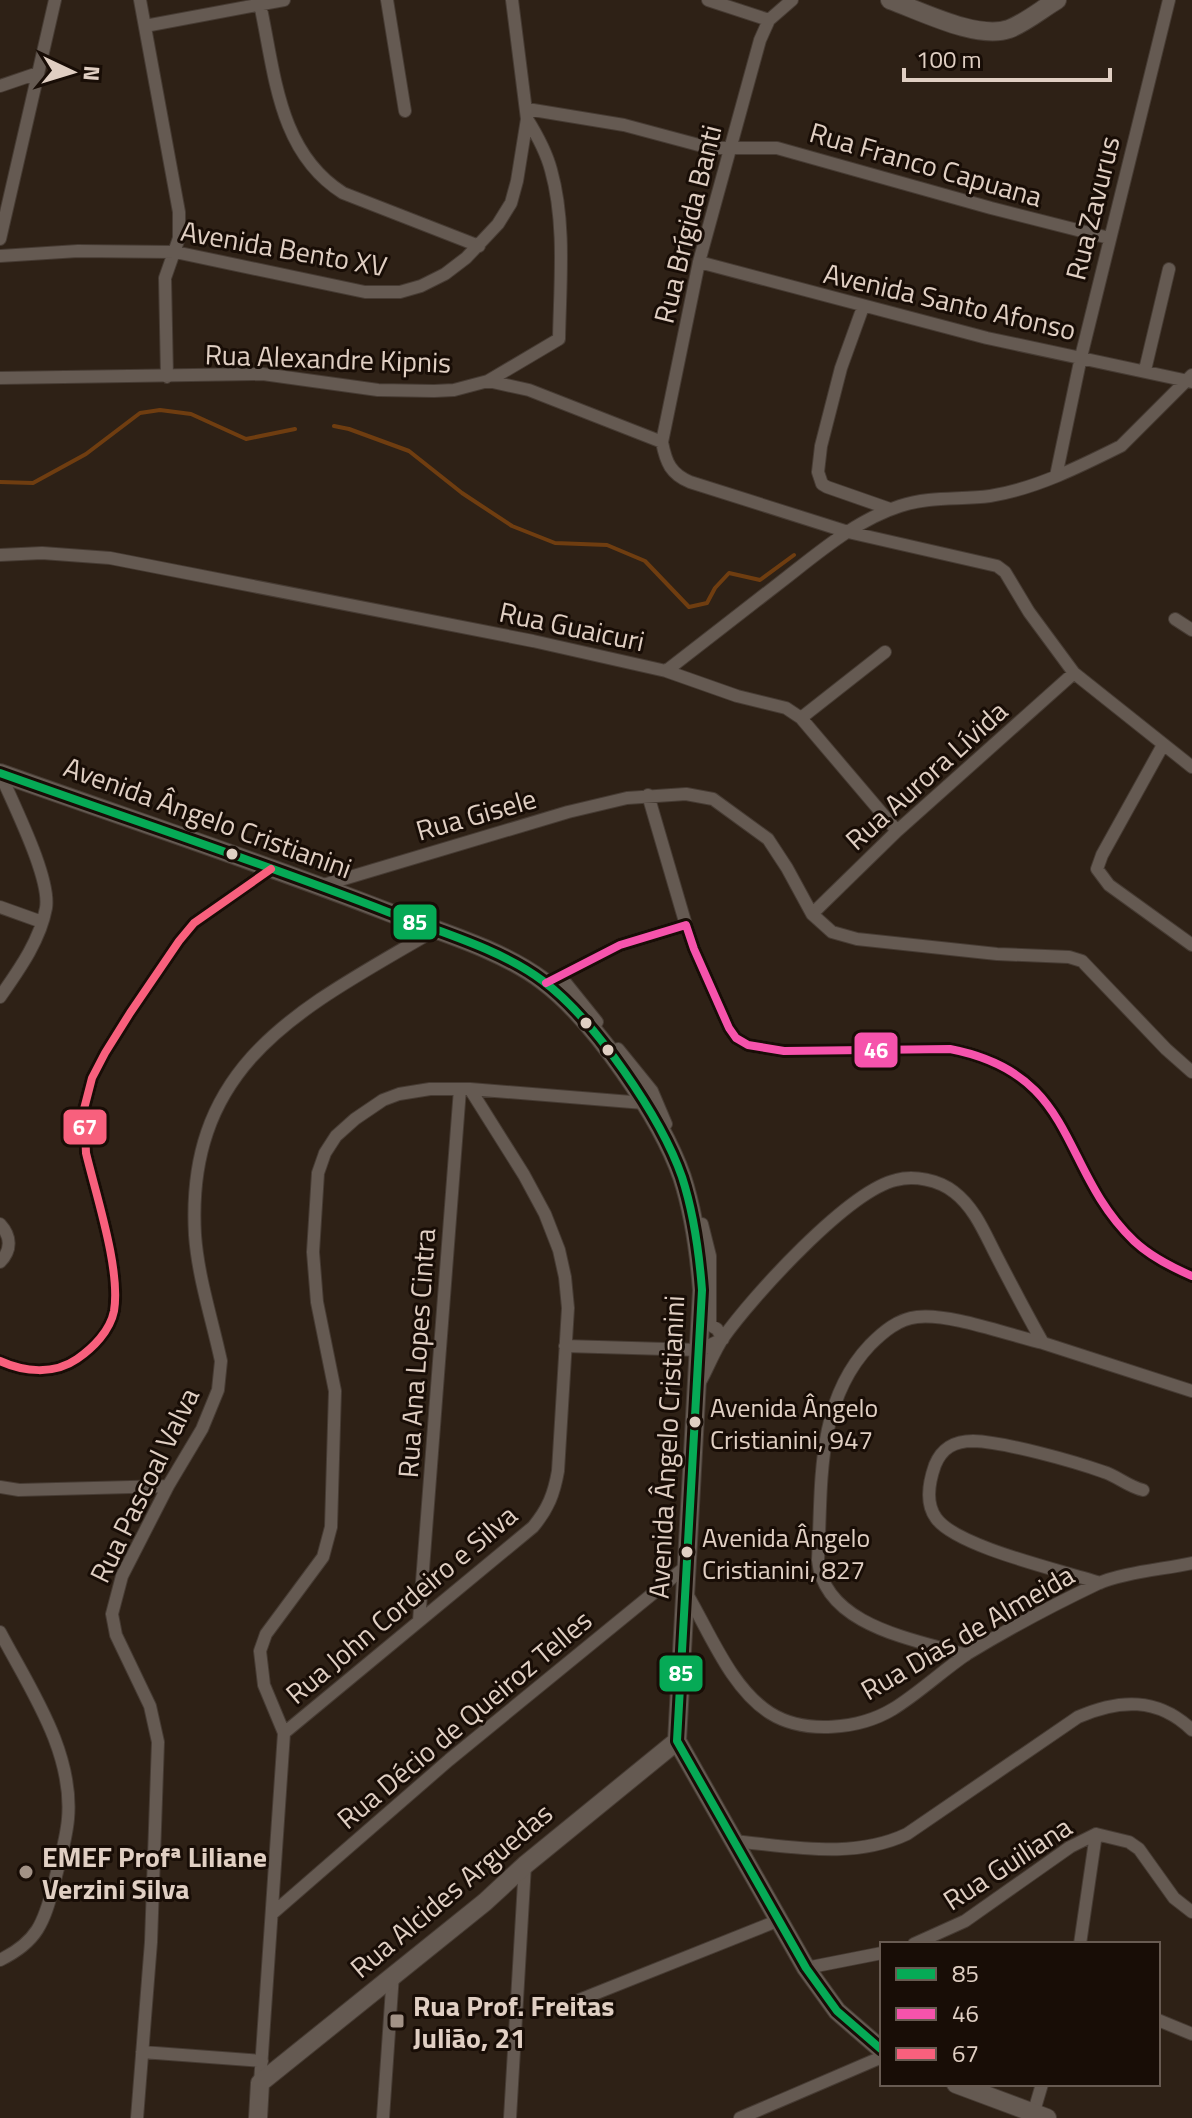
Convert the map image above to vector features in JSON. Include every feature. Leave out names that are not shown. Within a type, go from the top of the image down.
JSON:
[{"type":"street","points":[[0,239],[55,0]]},
{"type":"street","points":[[140,0],[179,212],[179,238],[165,278],[167,377]]},
{"type":"street","points":[[145,26],[284,0]]},
{"type":"street","points":[[387,0],[405,111]]},
{"type":"street","name":"Avenida Bento XV","points":[[0,256],[78,251],[175,252],[303,280],[384,293],[421,286],[445,274],[479,246],[498,224],[511,203],[517,181],[527,114],[512,0]]},
{"type":"street","points":[[708,0],[769,20],[792,0]]},
{"type":"street","points":[[890,0],[969,28],[991,32],[1012,28],[1057,0]]},
{"type":"street","name":"Rua Zavurus","points":[[1056,476],[1109,238],[1169,0]]},
{"type":"street","points":[[260,4],[283,112],[306,160],[323,181],[343,193],[479,246]]},
{"type":"street","name":"Rua Brígida Banti","points":[[662,442],[699,262],[760,40],[769,20]]},
{"type":"street","points":[[0,86],[38,73]]},
{"type":"street","name":"Rua Franco Capuana","points":[[527,114],[624,125],[690,144],[729,149],[777,148],[978,205],[1109,238]]},
{"type":"street","name":"Rua Alexandre Kipnis","points":[[0,378],[263,374],[378,390],[434,391],[454,390],[488,381],[559,339],[559,233],[555,189],[546,155],[527,114]]},
{"type":"street","name":"Avenida Santo Afonso","points":[[699,262],[987,338],[1190,379]]},
{"type":"street","points":[[1145,370],[1169,269]]},
{"type":"street","points":[[863,307],[829,409],[818,472],[822,484],[827,487],[890,509]]},
{"type":"street","name":"Rua Guaicuri","points":[[0,555],[42,553],[110,558],[533,641],[666,671],[848,532],[890,509],[919,501],[989,496],[1056,476],[1121,446],[1190,379]]},
{"type":"street","points":[[488,381],[529,390],[662,442],[667,463],[677,476],[754,504],[848,532],[997,566],[1005,572],[1029,612],[1074,673],[1192,767]]},
{"type":"street","points":[[1175,619],[1192,630]]},
{"type":"street","points":[[801,718],[885,652]]},
{"type":"street","points":[[666,671],[737,696],[786,708],[801,718],[897,831]]},
{"type":"street","name":"Rua Aurora Lívida","points":[[812,914],[897,831],[1074,673]]},
{"type":"street","points":[[1163,745],[1098,865],[1098,873],[1109,885],[1192,945]]},
{"type":"street","points":[[0,773],[45,885],[46,907],[31,948],[0,997]]},
{"type":"street","name":"Avenida Ângelo Cristianini","points":[[0,773],[320,886],[553,979],[566,1002],[604,1046],[644,1103],[681,1174],[695,1228],[702,1290],[677,1741]]},
{"type":"street","points":[[648,795],[694,949],[736,1038],[748,1045],[784,1051],[950,1049],[977,1054],[995,1062],[1040,1093],[1122,1228],[1161,1262],[1192,1276]]},
{"type":"street","name":"Rua Gisele","points":[[320,886],[527,823],[648,795],[703,796],[713,799],[754,827],[775,848],[812,914]]},
{"type":"street","points":[[0,1361],[30,1370],[63,1366],[75,1361],[96,1344],[109,1325],[114,1313],[114,1279],[84,1132],[84,1109],[92,1078],[105,1053],[194,923],[271,869]]},
{"type":"street","points":[[0,907],[42,922]]},
{"type":"street","points":[[812,914],[832,932],[857,939],[997,954],[1069,957],[1082,961],[1192,1072]]},
{"type":"street","points":[[686,925],[620,945],[553,979],[652,1091],[694,1189],[710,1256],[710,1325],[717,1329],[723,1339]]},
{"type":"street","name":"Rua Pascoal Valva","points":[[137,2118],[151,1942],[158,1742],[150,1706],[116,1635],[112,1614],[122,1576],[168,1486],[202,1429],[218,1390],[221,1374],[218,1349],[200,1275],[195,1234],[200,1152],[216,1107],[242,1067],[270,1038],[330,992],[435,930]]},
{"type":"street","points":[[284,1733],[264,1685],[260,1651],[266,1634],[323,1557],[331,1527],[335,1391],[317,1302],[313,1252],[318,1173],[325,1153],[336,1136],[383,1100],[430,1089],[644,1103]]},
{"type":"street","name":"Rua John Cordeiro e Silva","points":[[260,2083],[284,1733],[533,1527],[550,1503],[558,1471],[568,1308],[559,1250],[545,1214],[524,1175],[465,1089]]},
{"type":"street","name":"Rua Ana Lopes Cintra","points":[[419,1621],[465,1089]]},
{"type":"street","points":[[697,1389],[723,1339],[780,1273],[838,1214],[880,1185],[911,1178],[931,1181],[951,1189],[972,1210],[1043,1343]]},
{"type":"street","points":[[0,1262],[9,1248],[7,1233],[1,1222]]},
{"type":"street","points":[[966,1655],[865,1622],[846,1611],[828,1593],[819,1574],[828,1424],[838,1393],[857,1359],[879,1336],[903,1320],[929,1317],[1043,1343],[1192,1391]]},
{"type":"street","points":[[565,1346],[699,1350],[723,1339]]},
{"type":"street","points":[[1100,1583],[971,1542],[950,1531],[938,1521],[930,1505],[931,1479],[936,1463],[943,1450],[956,1443],[973,1441],[1103,1471],[1143,1490]]},
{"type":"street","points":[[0,1487],[19,1490],[168,1486]]},
{"type":"street","name":"Rua Dias de Almeida","points":[[687,1594],[735,1677],[755,1701],[785,1721],[838,1726],[874,1718],[893,1709],[966,1655],[1100,1583],[1192,1563]]},
{"type":"street","name":"Rua Décio de Queiroz Telles","points":[[273,1913],[449,1760],[689,1564]]},
{"type":"street","points":[[0,1632],[56,1744],[64,1771],[68,1817],[61,1857],[40,1927],[25,1946],[0,1960]]},
{"type":"street","points":[[732,1841],[833,1850],[862,1849],[888,1843],[907,1834],[1078,1717],[1100,1707],[1123,1702],[1145,1705],[1168,1713],[1192,1730]]},
{"type":"street","points":[[677,1741],[806,1968],[837,2011],[880,2048]]},
{"type":"street","name":"Rua Alcides Arguedas","points":[[260,2083],[485,1902],[525,1865],[677,1741]]},
{"type":"street","points":[[1081,1942],[1096,1834]]},
{"type":"street","name":"Rua Guiliana","points":[[918,1942],[965,1921],[1070,1847],[1096,1834],[1129,1842],[1139,1849],[1174,1898],[1192,1912]]},
{"type":"street","points":[[510,2118],[525,1865]]},
{"type":"street","points":[[574,2002],[777,1921]]},
{"type":"street","points":[[806,1968],[880,1953]]},
{"type":"street","points":[[383,2118],[393,1974]]},
{"type":"street","points":[[1160,2021],[1192,2034]]},
{"type":"street","points":[[142,2052],[262,2061]]},
{"type":"street","points":[[740,2118],[880,2058]]},
{"type":"street","points":[[258,2118],[260,2083]]},
{"type":"street","points":[[961,2086],[1038,2116],[1042,2086]]},
{"type":"waterway","points":[[0,482],[33,483],[86,454],[140,413],[160,410],[191,414],[246,439],[295,429]]},
{"type":"waterway","points":[[334,426],[409,451],[462,493],[512,526],[555,543],[607,545],[645,561],[689,607],[707,603],[715,588],[729,573],[760,580],[794,555]]},
{"type":"transit line","name":"85","points":[[0,773],[292,876],[508,959],[563,998],[624,1071],[659,1126],[682,1177],[695,1233],[702,1290],[677,1741],[806,1968],[837,2011],[880,2048]]},
{"type":"transit line","name":"67","points":[[0,1361],[19,1368],[59,1368],[89,1350],[109,1325],[114,1311],[114,1275],[86,1153],[84,1109],[92,1078],[130,1013],[194,923],[271,869]]},
{"type":"transit line","name":"46","points":[[546,983],[620,945],[686,925],[729,1028],[736,1038],[748,1045],[784,1051],[950,1049],[992,1061],[1022,1079],[1045,1101],[1091,1184],[1134,1241],[1147,1252],[1192,1276]]},
{"type":"place","name":"Avenida Ângelo Cristianini, 947","points":[[695,1422]]},
{"type":"place","name":"Avenida Ângelo Cristianini, 827","points":[[687,1552]]},
{"type":"place","name":"EMEF Profª Liliane Verzini Silva","points":[[26,1872]]},
{"type":"place","name":"Rua Prof. Freitas Julião, 21","points":[[397,2021]]}]
